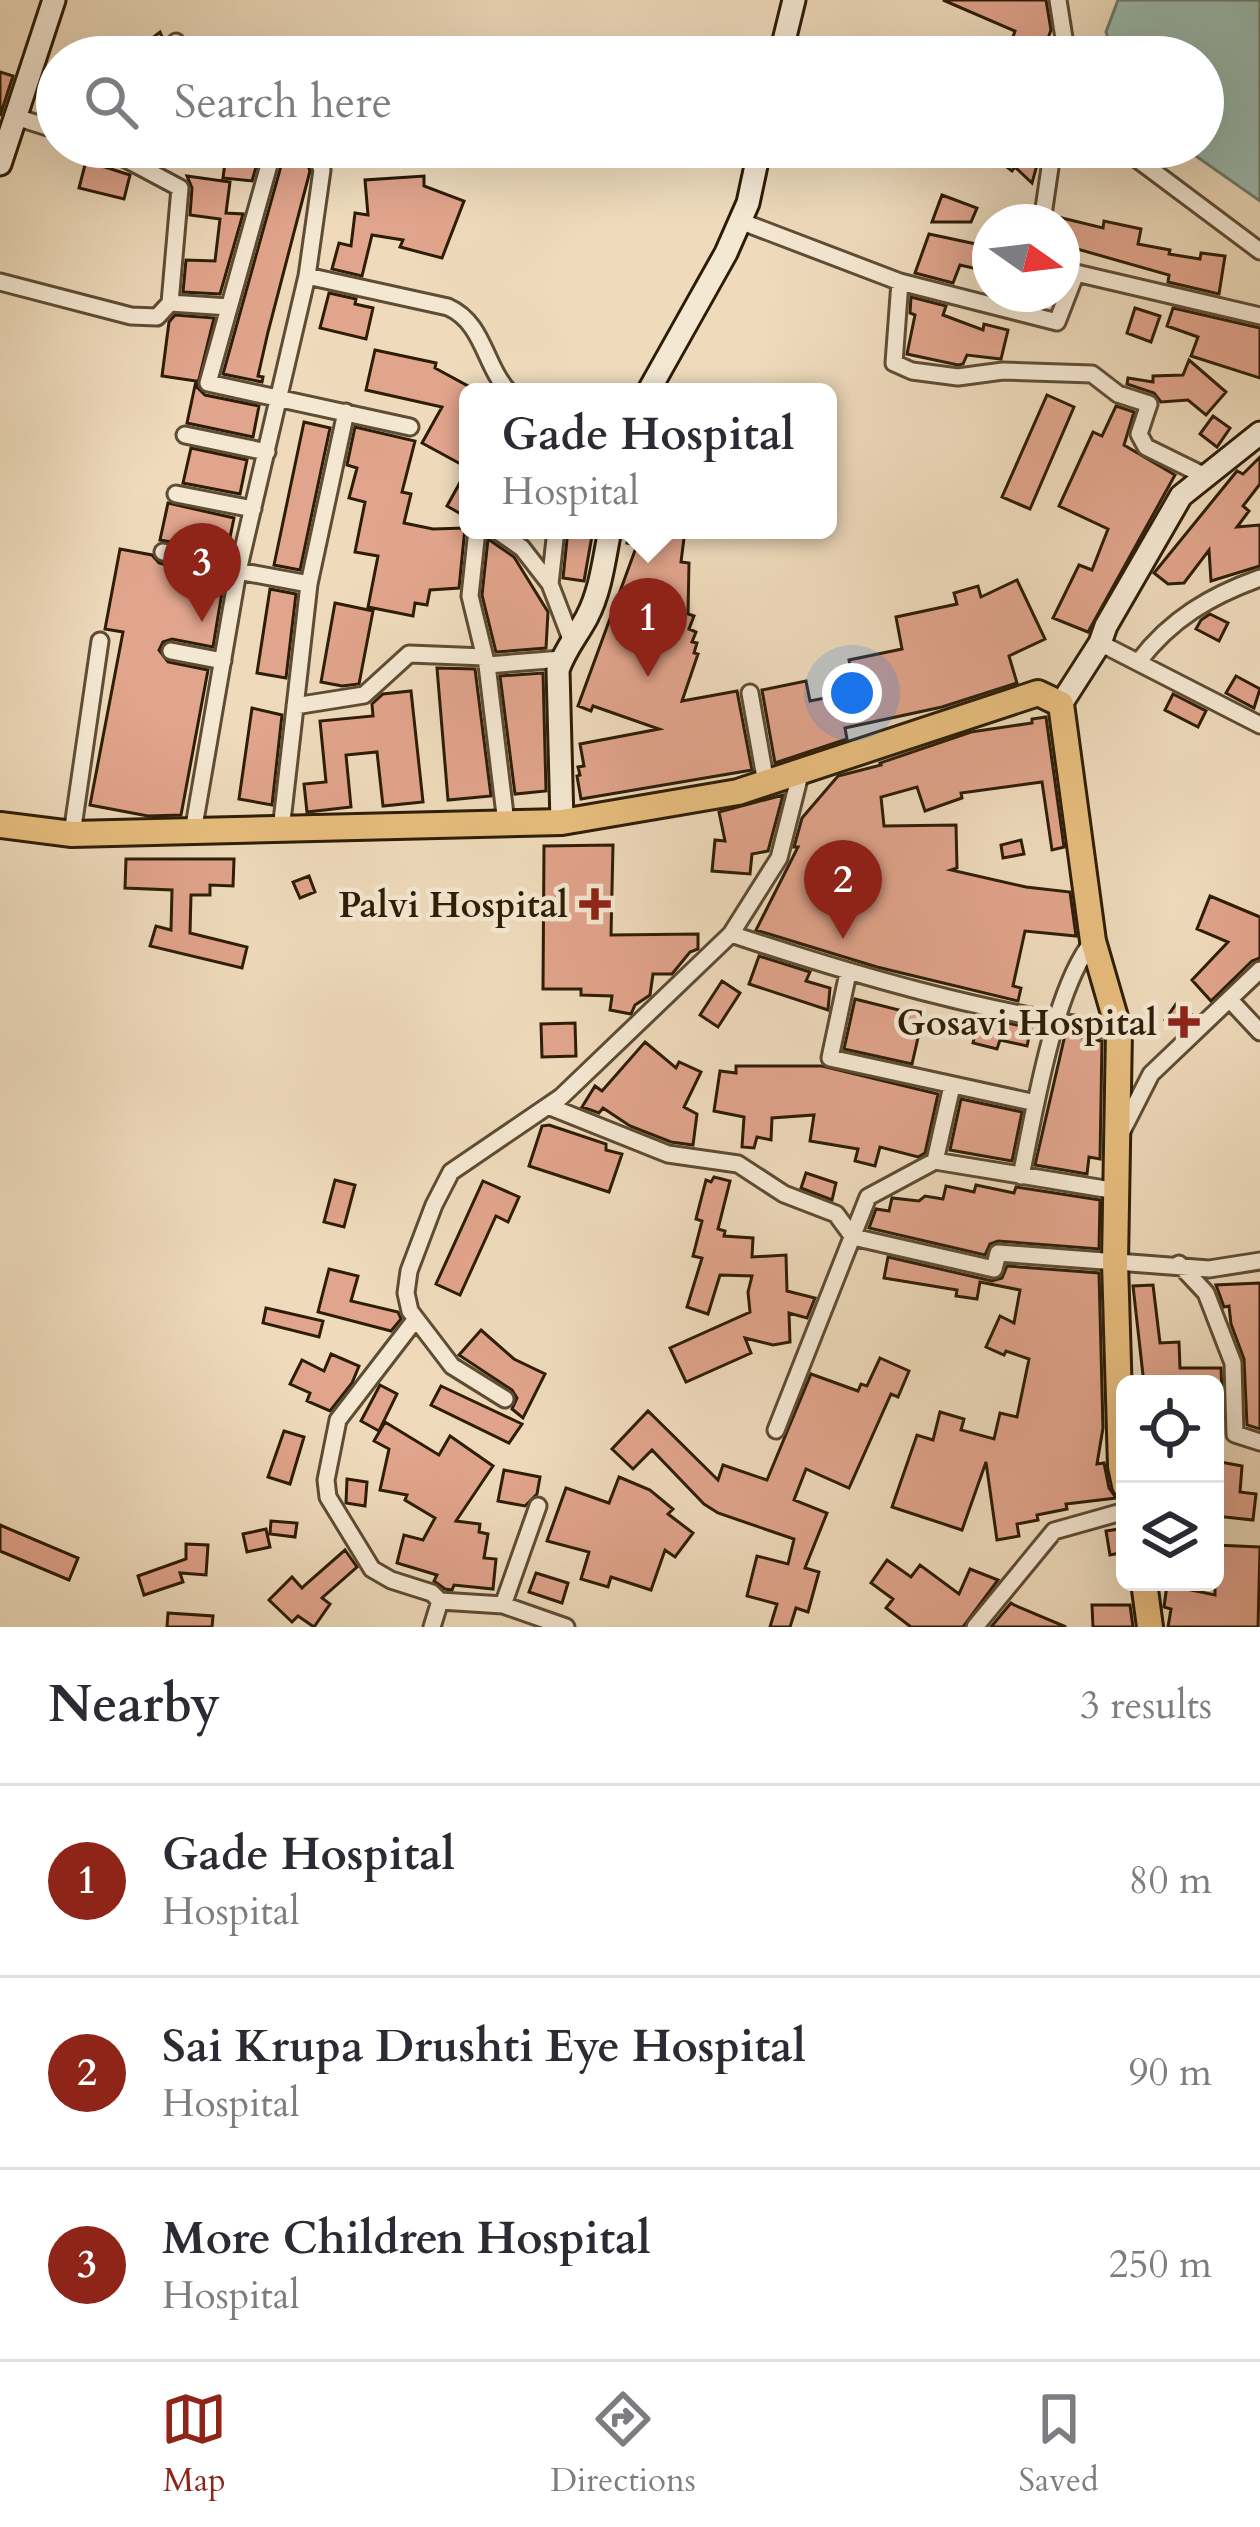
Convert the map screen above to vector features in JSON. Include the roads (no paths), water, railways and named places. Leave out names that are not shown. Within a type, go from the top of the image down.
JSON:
[{"type":"main road","points":[[0,825],[72,834],[562,822],[738,792],[1038,693],[1061,704],[1093,941],[1119,1031],[1115,1262],[1125,1483]]},
{"type":"main road","points":[[1145,1591],[1150,1627]]},
{"type":"street","points":[[42,36],[54,0]]},
{"type":"street","points":[[785,36],[794,0]]},
{"type":"street","points":[[1058,0],[1064,36]]},
{"type":"street","points":[[0,164],[36,55]]},
{"type":"street","points":[[16,117],[36,123]]},
{"type":"street","points":[[0,282],[131,316],[157,316],[170,303],[180,188],[142,168]]},
{"type":"street","points":[[268,168],[208,383],[410,427]]},
{"type":"street","points":[[193,832],[238,571],[307,276],[321,168]]},
{"type":"street","points":[[653,383],[740,220],[754,168]]},
{"type":"street","points":[[1045,204],[1050,168]]},
{"type":"street","points":[[1149,168],[1260,251]]},
{"type":"street","points":[[740,220],[900,282],[972,300]]},
{"type":"street","points":[[1080,271],[1260,316]]},
{"type":"street","points":[[307,276],[464,314],[503,383]]},
{"type":"street","points":[[900,282],[894,363],[912,371],[958,377],[1003,371],[1092,374],[1118,394],[1148,404],[1139,434],[1146,447],[1205,476]]},
{"type":"street","points":[[170,303],[229,308]]},
{"type":"street","points":[[1018,312],[1057,322],[1059,312]]},
{"type":"street","points":[[281,830],[309,584],[346,412]]},
{"type":"street","points":[[185,435],[267,452]]},
{"type":"street","points":[[1061,704],[1181,496],[1258,435]]},
{"type":"street","points":[[176,494],[253,509]]},
{"type":"street","points":[[476,539],[470,596],[486,661],[506,823]]},
{"type":"street","points":[[509,539],[550,584]]},
{"type":"street","points":[[555,539],[550,584],[567,649]]},
{"type":"street","points":[[562,822],[557,696],[567,649],[600,584],[608,539]]},
{"type":"street","points":[[163,552],[309,584]]},
{"type":"street","points":[[1138,661],[1186,612],[1260,578]]},
{"type":"street","points":[[72,834],[100,641]]},
{"type":"street","points":[[1100,643],[1260,725]]},
{"type":"street","points":[[295,706],[364,695],[409,654],[486,661],[567,649]]},
{"type":"street","points":[[170,651],[223,661]]},
{"type":"street","points":[[750,693],[766,783]]},
{"type":"street","points":[[506,1399],[452,1366],[415,1320],[406,1293],[434,1205],[452,1172],[548,1106],[730,934],[778,858],[801,771]]},
{"type":"street","points":[[730,934],[848,973],[1058,1023],[1119,1031]]},
{"type":"street","points":[[1021,1176],[1058,1023],[1077,961],[1093,941]]},
{"type":"street","points":[[1115,1146],[1151,1074],[1260,970]]},
{"type":"street","points":[[848,973],[830,1058],[1036,1103]]},
{"type":"street","points":[[1231,1001],[1260,1031]]},
{"type":"street","points":[[934,1161],[952,1086]]},
{"type":"street","points":[[548,1106],[668,1154],[738,1164],[784,1194],[836,1214],[853,1237],[994,1269],[998,1253],[1209,1269],[1260,1261]]},
{"type":"street","points":[[776,1430],[868,1197],[934,1161],[1117,1192]]},
{"type":"street","points":[[1178,1264],[1207,1292],[1233,1363],[1235,1433],[1260,1442]]},
{"type":"street","points":[[1233,1265],[1260,1270]]},
{"type":"street","points":[[415,1320],[338,1420],[326,1480],[328,1497],[372,1569],[391,1580],[432,1593],[440,1601],[503,1604],[566,1627]]},
{"type":"street","points":[[503,1604],[538,1506]]},
{"type":"street","points":[[975,1627],[1054,1531],[1116,1514]]},
{"type":"street","points":[[432,1627],[440,1601]]},
{"type":"water","points":[[1118,0],[1260,0],[1260,201],[1213,168],[1224,168],[1224,36],[1107,36]]},
{"type":"place","name":"More Children Hospital","points":[[202,622]]},
{"type":"place","name":"Gade Hospital","points":[[648,677]]},
{"type":"place","name":"Palvi Hospital","points":[[595,904]]},
{"type":"place","name":"Sai Krupa Drushti Eye Hospital","points":[[843,939]]},
{"type":"place","name":"Gosavi Hospital","points":[[1184,1022]]}]
